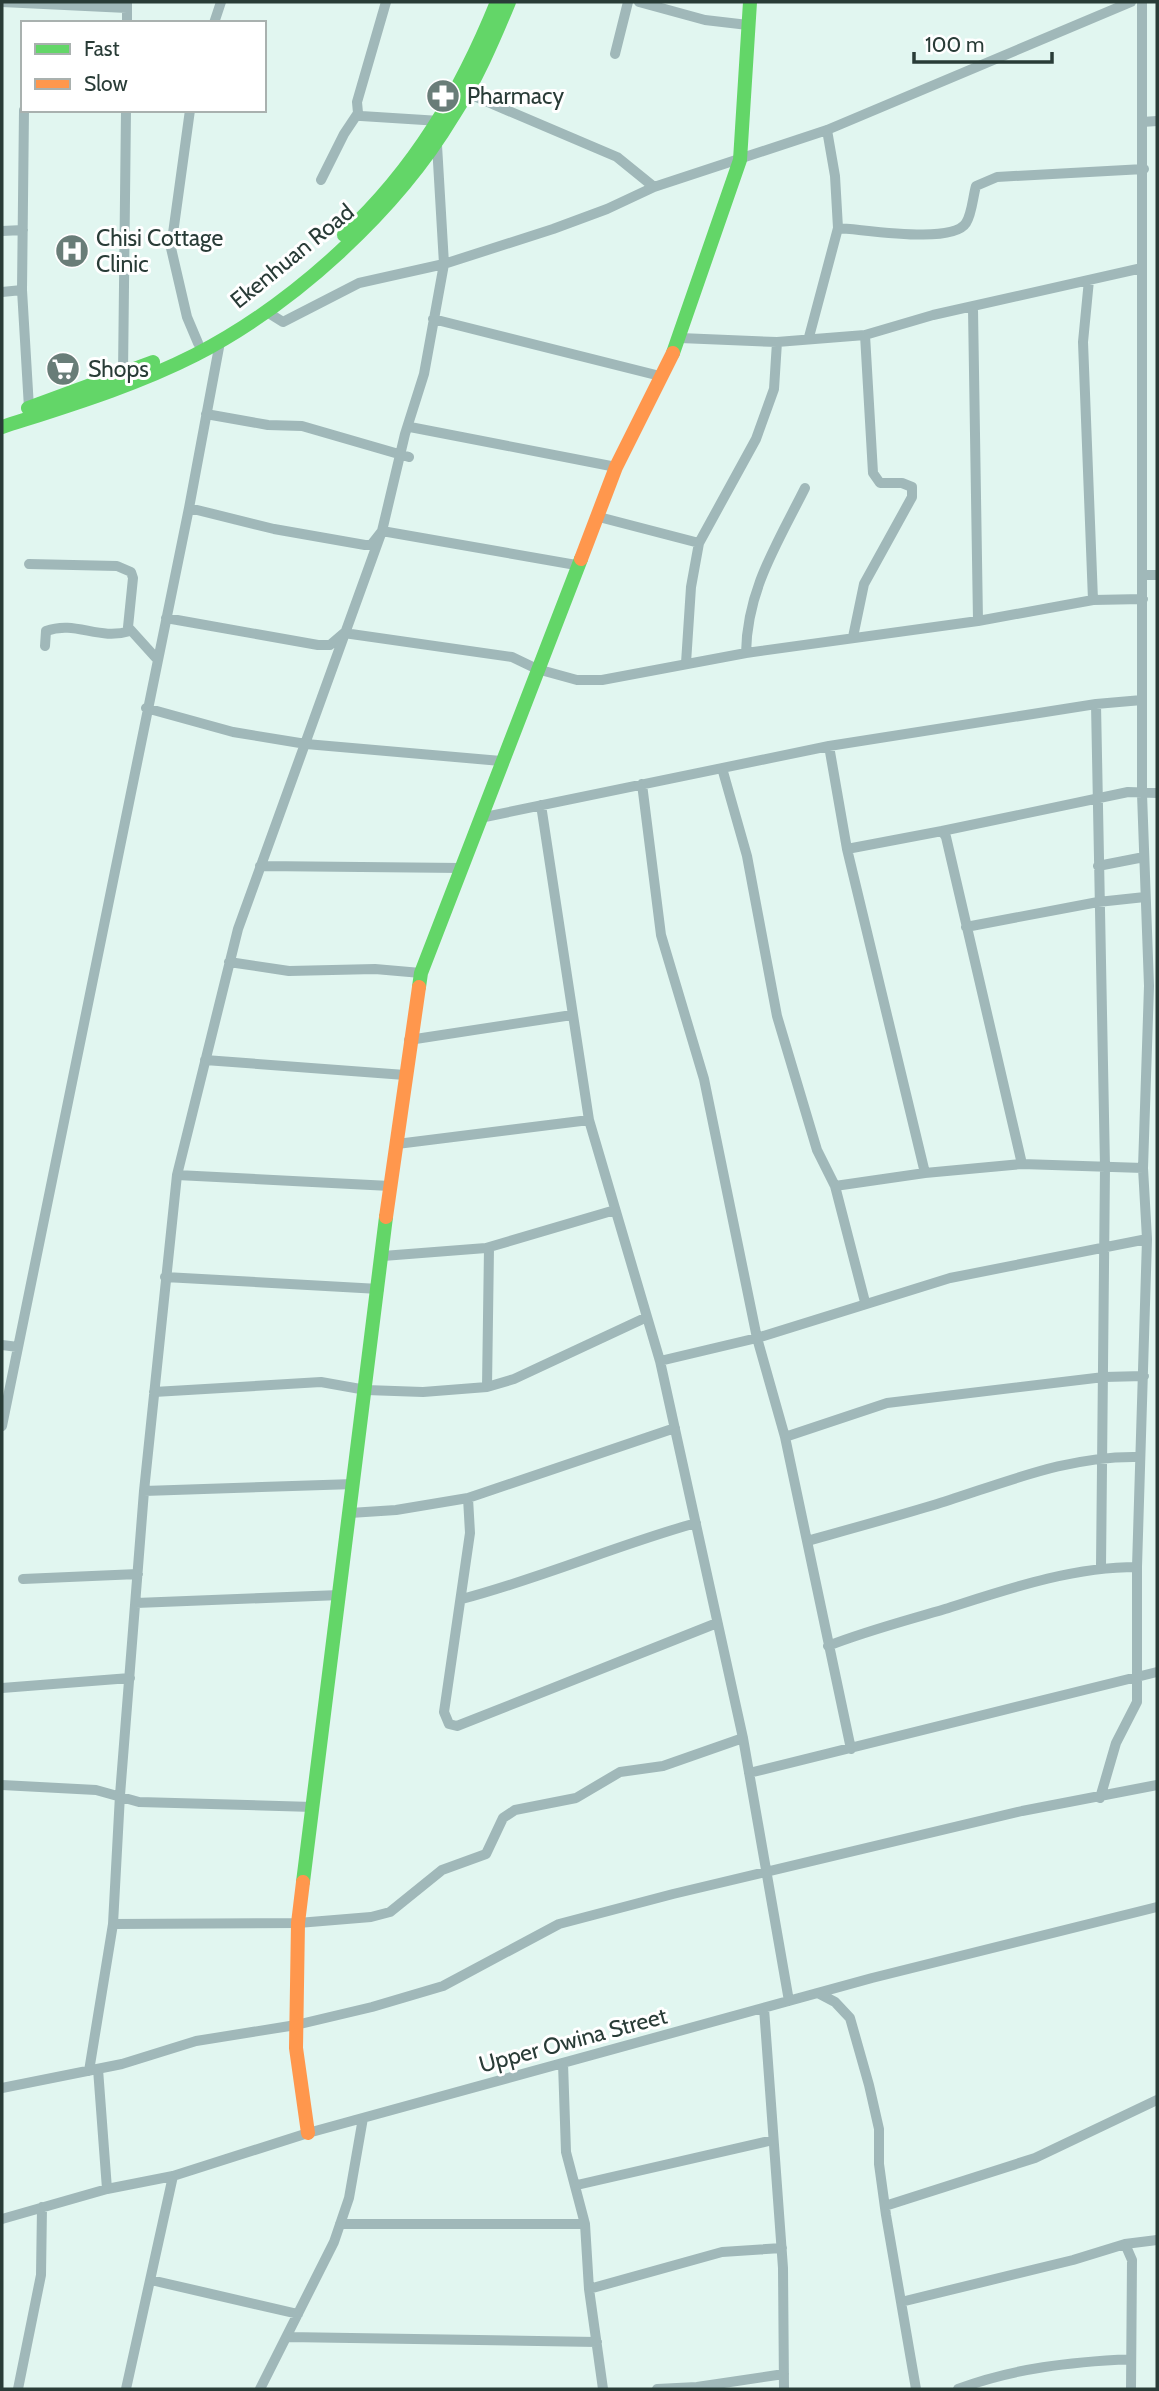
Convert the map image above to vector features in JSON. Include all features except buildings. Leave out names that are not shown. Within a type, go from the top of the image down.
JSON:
[{"type":"street","points":[[2,2],[127,5]]},
{"type":"street","points":[[215,21],[221,2]]},
{"type":"street","points":[[321,180],[344,134],[358,113],[357,102],[386,2]]},
{"type":"street","name":"Ekenhuan Road","points":[[2,418],[123,374],[198,343],[227,328],[265,302],[349,230],[406,167],[440,121],[462,82],[497,2]]},
{"type":"street","name":"Ekenhuan Road","points":[[2,427],[126,384],[219,342],[267,312],[365,229],[437,145],[469,94],[509,2]]},
{"type":"street","points":[[615,54],[628,2]]},
{"type":"street","points":[[639,2],[705,20],[748,25]]},
{"type":"street","points":[[308,2133],[296,2049],[298,1923],[390,1186],[421,973],[576,565],[599,517],[616,467],[681,338],[740,160],[750,2]]},
{"type":"street","points":[[267,312],[283,322],[359,283],[444,264],[553,229],[607,209],[654,187],[827,130],[1131,2]]},
{"type":"street","points":[[1100,1798],[1116,1743],[1137,1702],[1137,1567],[1147,1239],[1143,1168],[1153,986],[1145,897],[1142,794],[1142,2]]},
{"type":"street","points":[[469,94],[617,157],[654,187]]},
{"type":"street","points":[[24,112],[22,290],[29,408]]},
{"type":"street","points":[[123,374],[125,112]]},
{"type":"street","points":[[190,112],[172,248],[187,317],[198,343]]},
{"type":"street","points":[[358,113],[440,121]]},
{"type":"street","points":[[1142,122],[1157,121]]},
{"type":"street","points":[[809,337],[838,228],[835,176],[827,130]]},
{"type":"street","points":[[107,2189],[94,2070],[113,1924],[120,1795],[144,1491],[177,1175],[229,962],[260,866],[382,531],[405,434],[410,427],[424,374],[444,264],[437,145]]},
{"type":"street","points":[[838,228],[936,235],[957,230],[966,223],[976,186],[997,177],[1144,169]]},
{"type":"street","points":[[2,230],[23,230]]},
{"type":"street","points":[[681,338],[777,342],[809,337],[865,335],[933,316],[973,309],[1142,268]]},
{"type":"street","points":[[1089,281],[1083,342],[1093,600]]},
{"type":"street","points":[[2,292],[22,290]]},
{"type":"street","points":[[973,309],[978,621]]},
{"type":"street","points":[[433,318],[660,376]]},
{"type":"street","points":[[853,637],[864,584],[912,497],[912,487],[902,483],[880,483],[873,473],[865,335]]},
{"type":"street","points":[[2,1426],[156,658],[189,508],[219,342]]},
{"type":"street","points":[[686,663],[691,587],[699,543],[757,439],[774,389],[777,342]]},
{"type":"street","points":[[206,414],[313,428],[409,457]]},
{"type":"street","points":[[410,427],[616,467]]},
{"type":"street","points":[[746,653],[747,621],[752,600],[805,488]]},
{"type":"street","points":[[189,508],[274,529],[365,545],[371,545],[382,531]]},
{"type":"street","points":[[599,517],[699,543]]},
{"type":"street","points":[[382,531],[576,565]]},
{"type":"street","points":[[29,564],[117,566],[131,572],[130,631],[156,658]]},
{"type":"street","points":[[1143,575],[1157,575]]},
{"type":"street","points":[[166,618],[318,645],[330,645],[344,633],[512,657],[577,680],[602,680],[746,653],[978,621],[1093,600],[1143,599]]},
{"type":"street","points":[[45,646],[46,631],[51,629],[68,627],[107,635],[130,631]]},
{"type":"street","points":[[480,818],[829,746],[1096,704],[1142,701]]},
{"type":"street","points":[[1096,704],[1105,1167],[1101,1567]]},
{"type":"street","points":[[146,708],[233,733],[306,744],[501,761]]},
{"type":"street","points":[[829,746],[847,849],[925,1173]]},
{"type":"street","points":[[722,768],[747,856],[776,1016],[817,1150],[835,1186],[865,1303]]},
{"type":"street","points":[[642,784],[661,935],[704,1079],[757,1338],[785,1437],[851,1749]]},
{"type":"street","points":[[847,849],[1128,792],[1157,793]]},
{"type":"street","points":[[541,805],[589,1120],[660,1361],[743,1738],[789,2001]]},
{"type":"street","points":[[942,831],[1022,1164]]},
{"type":"street","points":[[1098,866],[1144,857]]},
{"type":"street","points":[[260,866],[462,868]]},
{"type":"street","points":[[966,927],[1098,902],[1145,897]]},
{"type":"street","points":[[229,962],[289,971],[375,970],[421,973]]},
{"type":"street","points":[[410,1040],[572,1016]]},
{"type":"street","points":[[205,1060],[405,1075]]},
{"type":"street","points":[[1145,1097],[1157,1097]]},
{"type":"street","points":[[397,1144],[589,1120]]},
{"type":"street","points":[[835,1186],[925,1173],[1022,1164],[1143,1168]]},
{"type":"street","points":[[177,1175],[390,1186]]},
{"type":"street","points":[[383,1255],[489,1248],[615,1210]]},
{"type":"street","points":[[660,1361],[757,1338],[950,1278],[1147,1239]]},
{"type":"street","points":[[487,1387],[489,1248]]},
{"type":"street","points":[[165,1277],[379,1289]]},
{"type":"street","points":[[154,1392],[321,1382],[366,1390],[423,1392],[487,1387],[513,1380],[647,1317]]},
{"type":"street","points":[[2,1345],[18,1347]]},
{"type":"street","points":[[785,1437],[887,1403],[1104,1377],[1144,1376]]},
{"type":"street","points":[[350,1513],[396,1510],[468,1498],[675,1428]]},
{"type":"street","points":[[807,1541],[937,1504],[1046,1467],[1104,1456],[1140,1457]]},
{"type":"street","points":[[144,1491],[354,1484]]},
{"type":"street","points":[[468,1498],[470,1533],[444,1712],[449,1724],[457,1726],[717,1623]]},
{"type":"street","points":[[462,1599],[520,1584],[626,1542],[696,1523]]},
{"type":"street","points":[[828,1646],[872,1629],[1023,1584],[1101,1567],[1137,1567]]},
{"type":"street","points":[[23,1579],[138,1574]]},
{"type":"street","points":[[136,1603],[340,1595]]},
{"type":"street","points":[[749,1773],[1157,1672]]},
{"type":"street","points":[[2,1688],[130,1678]]},
{"type":"street","points":[[113,1924],[298,1923],[371,1917],[390,1912],[442,1870],[486,1854],[503,1818],[515,1810],[576,1798],[620,1772],[663,1766],[743,1738]]},
{"type":"street","points":[[2,1785],[96,1790],[139,1802],[313,1807]]},
{"type":"street","points":[[2,2088],[94,2070],[196,2041],[296,2025],[443,1986],[559,1924],[767,1871],[860,1852],[1022,1811],[1157,1785]]},
{"type":"street","name":"Upper Owina Street","points":[[2,2219],[107,2189],[173,2176],[308,2133],[764,2007],[1157,1907]]},
{"type":"street","points":[[818,1993],[835,2002],[850,2018],[858,2038],[879,2129],[879,2164],[916,2389]]},
{"type":"street","points":[[764,2007],[782,2248],[784,2389]]},
{"type":"street","points":[[563,2063],[566,2152],[577,2185],[584,2224],[589,2289],[603,2389]]},
{"type":"street","points":[[885,2206],[1035,2158],[1157,2099]]},
{"type":"street","points":[[260,2389],[340,2224],[349,2198],[363,2118]]},
{"type":"street","points":[[577,2185],[773,2140]]},
{"type":"street","points":[[126,2389],[173,2176]]},
{"type":"street","points":[[18,2389],[41,2274],[42,2207]]},
{"type":"street","points":[[340,2224],[584,2224]]},
{"type":"street","points":[[901,2302],[1125,2244],[1157,2240]]},
{"type":"street","points":[[1125,2244],[1132,2260],[1131,2389]]},
{"type":"street","points":[[589,2289],[722,2252],[782,2248]]},
{"type":"street","points":[[151,2280],[298,2314]]},
{"type":"street","points":[[287,2336],[597,2342]]},
{"type":"street","points":[[957,2389],[998,2374],[1071,2361],[1131,2359]]},
{"type":"street","points":[[657,2389],[697,2387],[784,2374]]},
{"type":"traffic: fast","points":[[344,235],[393,183],[434,127],[468,67],[497,2]]},
{"type":"traffic: fast","points":[[2,427],[100,395],[195,355],[269,310],[305,282],[372,220],[430,151],[469,88],[509,2]]},
{"type":"traffic: fast","points":[[673,353],[740,160],[750,2]]},
{"type":"traffic: fast","points":[[28,408],[153,362]]},
{"type":"traffic: fast","points":[[419,987],[421,973],[581,559]]},
{"type":"traffic: fast","points":[[303,1882],[386,1217]]},
{"type":"traffic: slow","points":[[581,559],[616,467],[673,353]]},
{"type":"traffic: slow","points":[[386,1217],[419,987]]},
{"type":"traffic: slow","points":[[303,1882],[298,1923],[296,2048],[308,2133]]},
{"type":"place","name":"Pharmacy","points":[[443,96]]},
{"type":"place","name":"Chisi Cottage Clinic","points":[[72,251]]},
{"type":"place","name":"Shops","points":[[63,369]]}]
